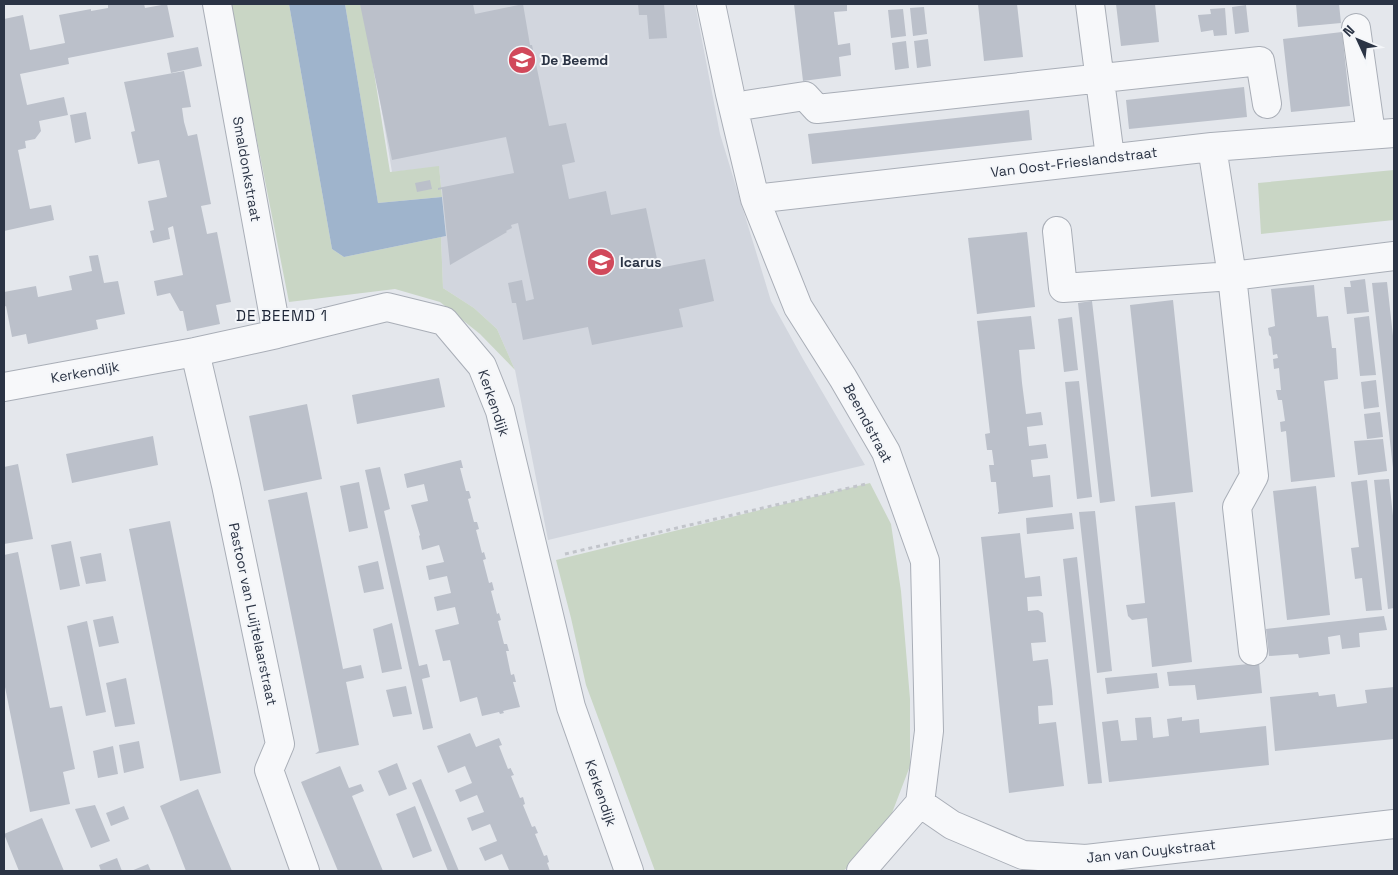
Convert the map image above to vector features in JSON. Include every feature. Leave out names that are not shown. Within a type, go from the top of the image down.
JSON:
[{"type":"street","name":"Smaldonkstraat","points":[[217,4],[277,334]]},
{"type":"street","name":"Beemdstraat","points":[[712,4],[733,107],[755,199],[798,307],[843,378],[886,452],[925,562],[929,731],[920,803]]},
{"type":"street","points":[[1090,4],[1110,157]]},
{"type":"street","points":[[1356,28],[1383,133]]},
{"type":"street","points":[[733,107],[805,96],[817,109],[1260,61],[1267,104]]},
{"type":"street","name":"Van Oost-Frieslandstraat","points":[[755,199],[1110,157],[1383,133]]},
{"type":"street","points":[[1212,147],[1232,276],[1254,476],[1236,507],[1253,651]]},
{"type":"street","points":[[1057,231],[1063,288],[1232,276],[1394,256]]},
{"type":"street","name":"Kerkendijk","points":[[4,387],[195,352],[387,307],[444,321],[482,366],[500,411],[571,708],[629,871]]},
{"type":"street","name":"Pastoor van Luijtelaarstraat","points":[[195,352],[226,485],[280,744],[268,770],[305,871]]},
{"type":"street","points":[[861,871],[920,803]]},
{"type":"street","name":"Jan van Cuykstraat","points":[[920,803],[952,825],[1023,854],[1086,859],[1394,824]]},
{"type":"path","points":[[536,561],[896,477]]},
{"type":"shaded area","name":"Icarus","points":[[364,4],[695,4],[720,134],[771,301],[865,465],[548,540],[515,370],[497,329],[474,308],[443,288],[441,237],[446,236],[439,167],[392,172]]},
{"type":"green space","points":[[230,4],[289,4],[332,249],[344,257],[441,237],[443,288],[474,308],[497,329],[515,370],[480,334],[440,302],[395,289],[289,302]]},
{"type":"green space","points":[[345,4],[363,4],[390,172],[439,166],[442,197],[378,203]]},
{"type":"green space","points":[[1394,170],[1394,220],[1261,234],[1258,183]]},
{"type":"green space","points":[[870,483],[891,524],[901,591],[910,699],[910,766],[892,813],[855,862],[843,871],[655,871],[586,685],[556,560]]},
{"type":"water","points":[[289,4],[345,4],[378,203],[442,197],[446,236],[344,257],[332,249]]},
{"type":"building","points":[[108,4],[144,4],[145,8],[167,4],[174,37],[68,58],[69,64],[20,74],[27,105],[64,97],[68,115],[39,121],[41,131],[35,139],[25,141],[26,148],[18,150],[30,209],[51,205],[54,220],[4,231],[4,19],[23,15],[30,50],[65,43],[59,15],[108,8]]},
{"type":"building","points":[[360,4],[473,4],[475,14],[523,4],[530,45],[532,45],[549,126],[566,123],[575,162],[562,165],[569,199],[606,191],[611,215],[646,208],[659,268],[705,259],[714,301],[679,309],[683,327],[592,345],[588,327],[523,340],[516,303],[512,303],[508,283],[522,280],[526,301],[534,299],[518,223],[511,225],[512,228],[507,232],[450,265],[442,189],[438,190],[438,188],[514,173],[506,137],[392,160]]},
{"type":"building","points":[[638,4],[664,4],[667,38],[649,39],[647,15],[639,15]]},
{"type":"building","points":[[794,4],[847,4],[847,11],[834,12],[838,45],[850,43],[851,55],[839,57],[841,76],[803,81]]},
{"type":"building","points":[[978,4],[1017,4],[1023,57],[984,61]]},
{"type":"building","points":[[1116,4],[1155,4],[1159,42],[1121,46]]},
{"type":"building","points":[[1296,4],[1339,4],[1341,23],[1298,27]]},
{"type":"building","points":[[1246,5],[1249,32],[1235,34],[1232,7]]},
{"type":"building","points":[[924,7],[927,34],[913,36],[910,8]]},
{"type":"building","points":[[1225,8],[1227,35],[1214,36],[1213,30],[1201,32],[1198,15],[1211,14],[1210,9]]},
{"type":"building","points":[[903,9],[906,36],[891,38],[888,10]]},
{"type":"building","points":[[1342,32],[1350,106],[1291,112],[1283,39]]},
{"type":"building","points":[[928,39],[931,66],[917,68],[914,41]]},
{"type":"building","points":[[906,41],[909,68],[895,70],[892,43]]},
{"type":"building","points":[[198,47],[202,66],[171,73],[167,53]]},
{"type":"building","points":[[184,71],[191,107],[182,108],[184,122],[188,136],[197,134],[211,204],[201,206],[207,234],[217,232],[231,302],[216,305],[220,324],[187,331],[183,311],[180,311],[170,293],[157,296],[154,281],[183,275],[173,226],[168,228],[170,239],[153,243],[150,231],[154,230],[148,201],[167,197],[159,160],[138,164],[131,132],[135,131],[124,82]]},
{"type":"building","points":[[1244,87],[1247,117],[1129,129],[1126,100]]},
{"type":"building","points":[[1029,110],[1032,140],[812,164],[808,134]]},
{"type":"building","points":[[86,112],[91,139],[75,143],[70,115]]},
{"type":"building","points":[[430,180],[432,189],[417,192],[415,183]]},
{"type":"building","points":[[1027,232],[1035,307],[977,314],[968,238]]},
{"type":"building","points":[[98,255],[104,283],[118,281],[125,314],[96,320],[98,329],[28,344],[26,334],[12,337],[6,306],[4,307],[4,292],[36,286],[38,297],[72,290],[69,276],[92,271],[89,256]]},
{"type":"building","points":[[1365,279],[1369,312],[1347,314],[1344,287],[1351,287],[1350,281]]},
{"type":"building","points":[[1387,282],[1394,345],[1394,468],[1372,283]]},
{"type":"building","points":[[1314,285],[1317,317],[1328,316],[1332,348],[1336,348],[1338,379],[1324,381],[1335,477],[1291,482],[1286,431],[1281,432],[1280,422],[1285,421],[1282,400],[1278,400],[1276,390],[1281,390],[1279,368],[1274,369],[1273,359],[1278,358],[1277,354],[1273,355],[1268,328],[1275,326],[1271,289]]},
{"type":"building","points":[[1173,300],[1193,492],[1151,497],[1130,305]]},
{"type":"building","points":[[1092,301],[1115,501],[1100,503],[1078,303]]},
{"type":"building","points":[[1031,316],[1035,349],[1019,350],[1022,383],[1026,414],[1041,412],[1043,425],[1027,427],[1029,446],[1046,444],[1048,458],[1031,460],[1033,477],[1050,475],[1053,507],[998,514],[996,482],[991,482],[989,465],[994,465],[992,450],[987,450],[985,434],[990,433],[977,321]]},
{"type":"building","points":[[1369,316],[1376,375],[1360,376],[1354,318]]},
{"type":"building","points":[[1072,317],[1078,370],[1064,372],[1058,319]]},
{"type":"building","points":[[439,378],[445,407],[357,424],[352,395]]},
{"type":"building","points":[[1376,380],[1379,407],[1364,409],[1361,382]]},
{"type":"building","points":[[1079,381],[1092,497],[1077,499],[1065,382]]},
{"type":"building","points":[[307,404],[322,479],[264,491],[249,416]]},
{"type":"building","points":[[1380,412],[1383,437],[1367,439],[1364,414]]},
{"type":"building","points":[[153,436],[158,465],[72,483],[66,454]]},
{"type":"building","points":[[1383,439],[1387,471],[1358,475],[1354,441]]},
{"type":"building","points":[[461,460],[463,468],[460,468],[466,491],[469,491],[471,498],[468,499],[474,522],[477,522],[479,529],[476,530],[482,553],[484,552],[486,559],[483,560],[489,583],[492,582],[494,590],[491,591],[497,614],[499,613],[501,620],[498,621],[504,644],[507,644],[509,651],[506,651],[511,675],[514,674],[516,682],[513,682],[520,707],[503,711],[504,713],[500,714],[499,712],[482,716],[477,697],[460,702],[450,660],[443,661],[435,630],[459,624],[455,607],[437,611],[434,597],[451,593],[447,576],[429,580],[426,566],[444,562],[439,545],[422,550],[420,535],[411,505],[428,501],[424,484],[407,488],[404,474]]},
{"type":"building","points":[[18,464],[33,539],[4,544],[4,467]]},
{"type":"building","points":[[380,467],[390,509],[384,511],[419,666],[427,664],[430,677],[422,679],[433,728],[423,730],[365,470]]},
{"type":"building","points":[[1389,479],[1394,525],[1394,608],[1388,609],[1374,480]]},
{"type":"building","points":[[1367,480],[1382,610],[1366,611],[1362,578],[1355,579],[1351,548],[1359,547],[1351,482]]},
{"type":"building","points":[[359,482],[368,528],[349,532],[340,486]]},
{"type":"building","points":[[1316,486],[1330,615],[1287,620],[1273,491]]},
{"type":"building","points":[[307,492],[343,669],[361,665],[364,678],[346,682],[359,745],[315,754],[319,751],[268,500]]},
{"type":"building","points":[[1175,502],[1192,662],[1152,667],[1147,618],[1132,620],[1128,616],[1126,605],[1145,603],[1135,506]]},
{"type":"building","points":[[1095,511],[1112,671],[1097,673],[1079,512]]},
{"type":"building","points":[[1072,513],[1074,529],[1027,534],[1026,518]]},
{"type":"building","points":[[170,521],[221,773],[180,781],[129,529]]},
{"type":"building","points":[[1020,533],[1025,578],[1040,576],[1042,596],[1027,597],[1028,611],[1038,610],[1043,613],[1046,642],[1031,643],[1033,661],[1048,659],[1052,691],[1053,705],[1038,706],[1039,724],[1056,722],[1064,786],[1009,793],[981,537]]},
{"type":"building","points":[[71,541],[80,586],[60,590],[51,545]]},
{"type":"building","points":[[18,552],[50,708],[62,706],[75,769],[63,772],[70,804],[30,812],[4,682],[4,555]]},
{"type":"building","points":[[101,553],[106,581],[86,584],[80,557]]},
{"type":"building","points":[[1077,557],[1102,783],[1088,784],[1063,559]]},
{"type":"building","points":[[378,561],[384,589],[364,593],[358,566]]},
{"type":"building","points":[[113,616],[119,643],[99,647],[93,620]]},
{"type":"building","points":[[1384,616],[1387,630],[1359,633],[1360,647],[1342,649],[1340,635],[1328,637],[1330,654],[1299,658],[1298,654],[1269,656],[1266,629]]},
{"type":"building","points":[[87,621],[106,712],[86,716],[67,626]]},
{"type":"building","points":[[392,623],[402,669],[382,673],[373,629]]},
{"type":"building","points":[[1259,663],[1262,693],[1197,700],[1195,685],[1169,686],[1167,672]]},
{"type":"building","points":[[1157,673],[1159,688],[1107,694],[1105,678]]},
{"type":"building","points":[[126,678],[135,724],[115,727],[106,683]]},
{"type":"building","points":[[406,686],[412,714],[393,717],[386,690]]},
{"type":"building","points":[[1394,687],[1394,739],[1275,751],[1270,697],[1318,692],[1319,696],[1335,694],[1337,707],[1367,703],[1365,690]]},
{"type":"building","points":[[1151,717],[1153,738],[1169,736],[1167,719],[1182,717],[1182,721],[1199,719],[1200,733],[1266,726],[1269,765],[1109,782],[1102,722],[1118,720],[1121,741],[1137,740],[1135,718]]},
{"type":"building","points":[[470,733],[476,747],[499,738],[502,745],[499,746],[508,769],[511,768],[514,775],[511,776],[520,798],[523,797],[525,804],[523,805],[532,827],[535,826],[538,833],[535,834],[544,856],[547,855],[550,871],[505,871],[509,870],[502,854],[485,861],[479,848],[497,841],[490,824],[472,831],[467,818],[484,812],[477,795],[460,802],[455,790],[472,783],[465,766],[448,773],[437,746]]},
{"type":"building","points":[[139,741],[144,768],[124,773],[119,745]]},
{"type":"building","points":[[113,746],[118,774],[98,778],[93,751]]},
{"type":"building","points":[[397,763],[407,789],[389,796],[378,771]]},
{"type":"building","points":[[340,766],[349,788],[361,784],[364,791],[352,796],[383,871],[338,871],[301,782]]},
{"type":"building","points":[[421,779],[459,871],[448,871],[412,783]]},
{"type":"building","points":[[198,789],[232,871],[186,871],[160,806]]},
{"type":"building","points":[[95,805],[110,841],[91,848],[75,809]]},
{"type":"building","points":[[124,806],[129,819],[111,826],[106,813]]},
{"type":"building","points":[[415,806],[432,851],[413,858],[396,814]]},
{"type":"building","points":[[42,818],[64,871],[19,871],[4,834]]},
{"type":"building","points":[[117,858],[122,871],[101,871],[99,865]]},
{"type":"building","points":[[148,864],[151,871],[131,871]]},
{"type":"place","name":"De Beemd","points":[[522,60]]},
{"type":"place","name":"Icarus","points":[[601,262]]},
{"type":"district","name":"DE BEEMD 1","points":[[282,315]]}]
